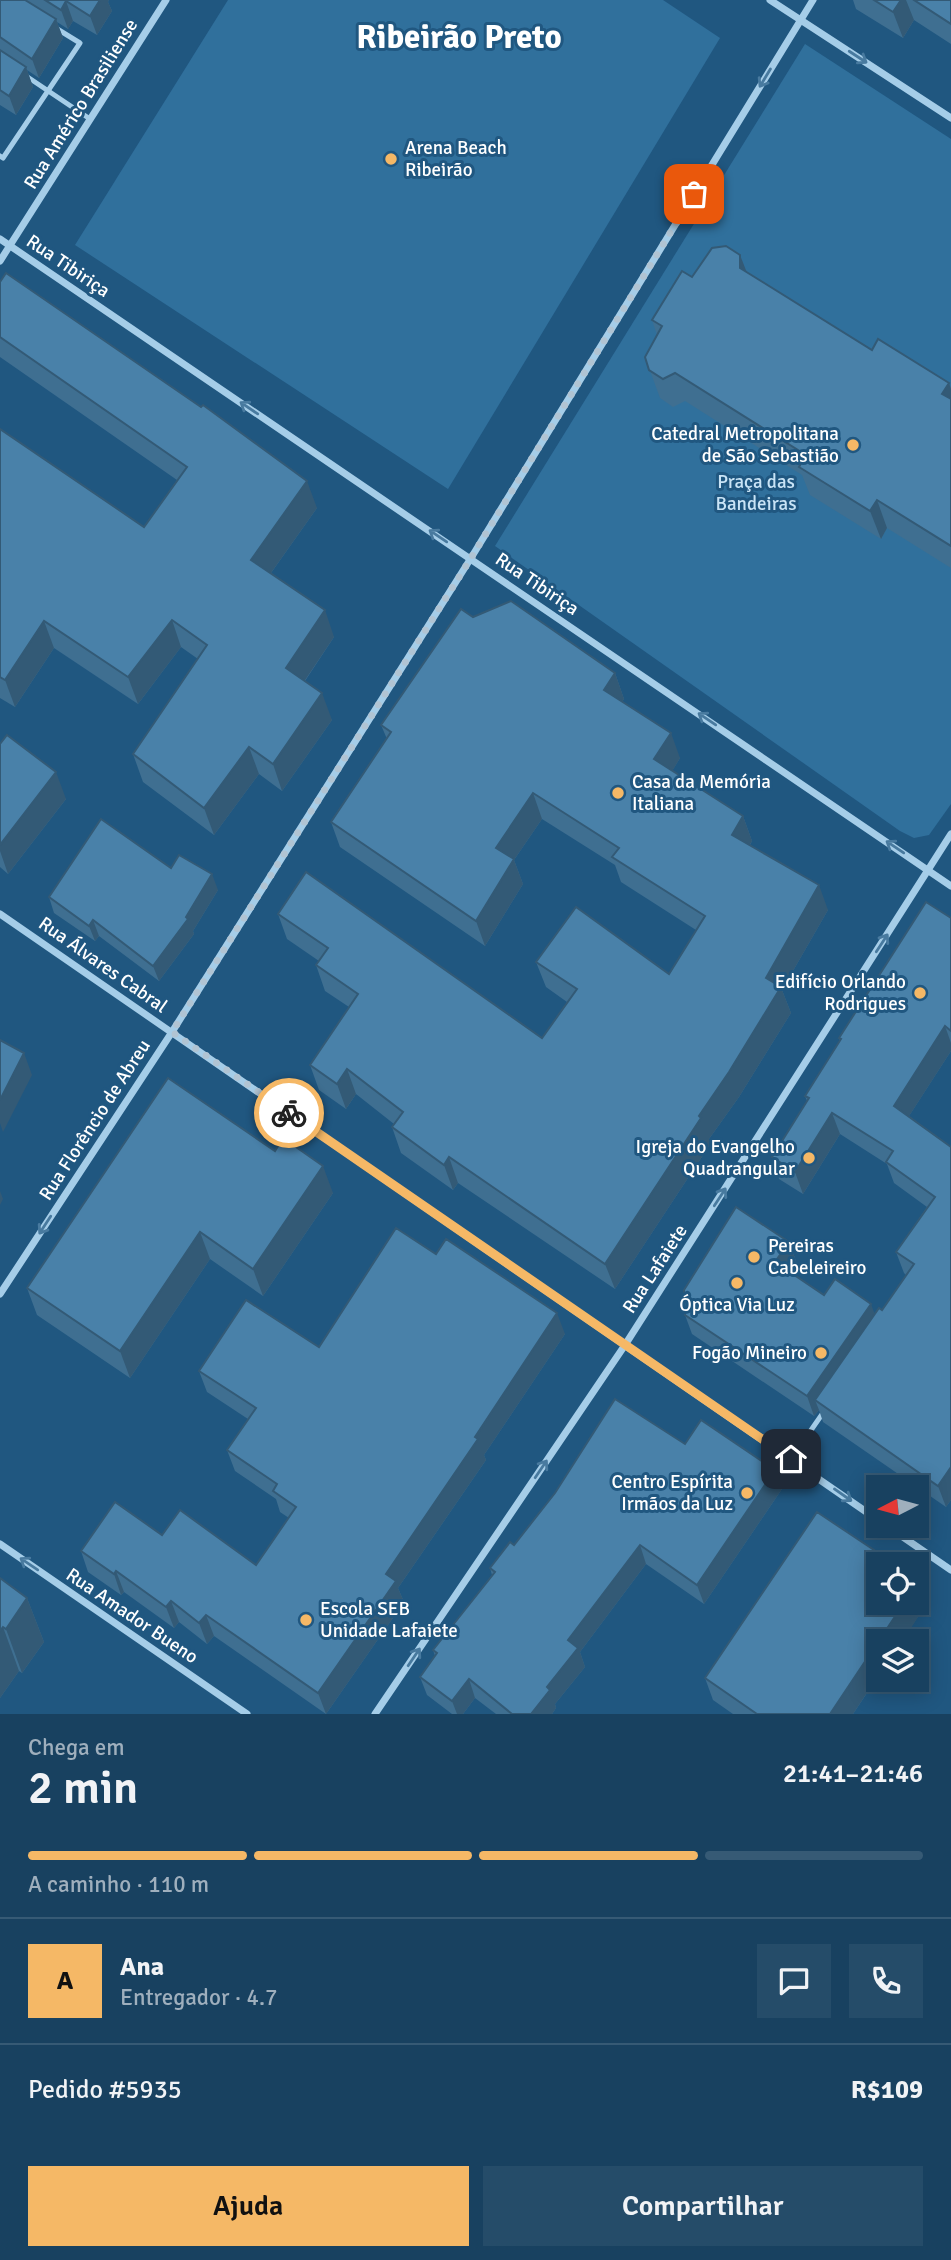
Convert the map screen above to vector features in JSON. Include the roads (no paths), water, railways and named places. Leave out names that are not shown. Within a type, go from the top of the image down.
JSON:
[{"type":"street","name":"Rua Américo Brasiliense","points":[[0,261],[166,0]]},
{"type":"street","points":[[770,0],[951,118]]},
{"type":"street","name":"Rua Florêncio de Abreu","points":[[0,1294],[172,1032],[471,558],[813,0]]},
{"type":"street","name":"Rua Tibiriça","points":[[0,239],[951,886]]},
{"type":"street","name":"Rua Lafaiete","points":[[375,1714],[625,1345],[951,834]]},
{"type":"street","name":"Rua Álvares Cabral","points":[[0,914],[866,1512]]},
{"type":"street","points":[[904,1538],[951,1570]]},
{"type":"street","name":"Rua Amador Bueno","points":[[0,1544],[247,1714]]},
{"type":"lane","points":[[2,157],[50,91],[80,43],[46,22]]},
{"type":"lane","points":[[20,71],[90,119]]},
{"type":"lane","points":[[791,1459],[829,1403]]},
{"type":"place","name":"Arena Beach Ribeirão","points":[[391,159]]},
{"type":"place","name":"Catedral Metropolitana de São Sebastião","points":[[853,445]]},
{"type":"place","name":"Casa da Memória Italiana","points":[[618,793]]},
{"type":"place","name":"Edifício Orlando Rodrigues","points":[[920,993]]},
{"type":"place","name":"Igreja do Evangelho Quadrangular","points":[[809,1158]]},
{"type":"place","name":"Pereiras Cabeleireiro","points":[[754,1257]]},
{"type":"place","name":"Óptica Via Luz","points":[[737,1283]]},
{"type":"place","name":"Fogão Mineiro","points":[[821,1353]]},
{"type":"place","name":"Centro Espírita Irmãos da Luz","points":[[747,1493]]},
{"type":"place","name":"Escola SEB Unidade Lafaiete","points":[[306,1620]]},
{"type":"district","name":"Ribeirão Preto","points":[[459,37]]},
{"type":"park label","name":"Praça das Bandeiras","points":[[756,493]]}]
